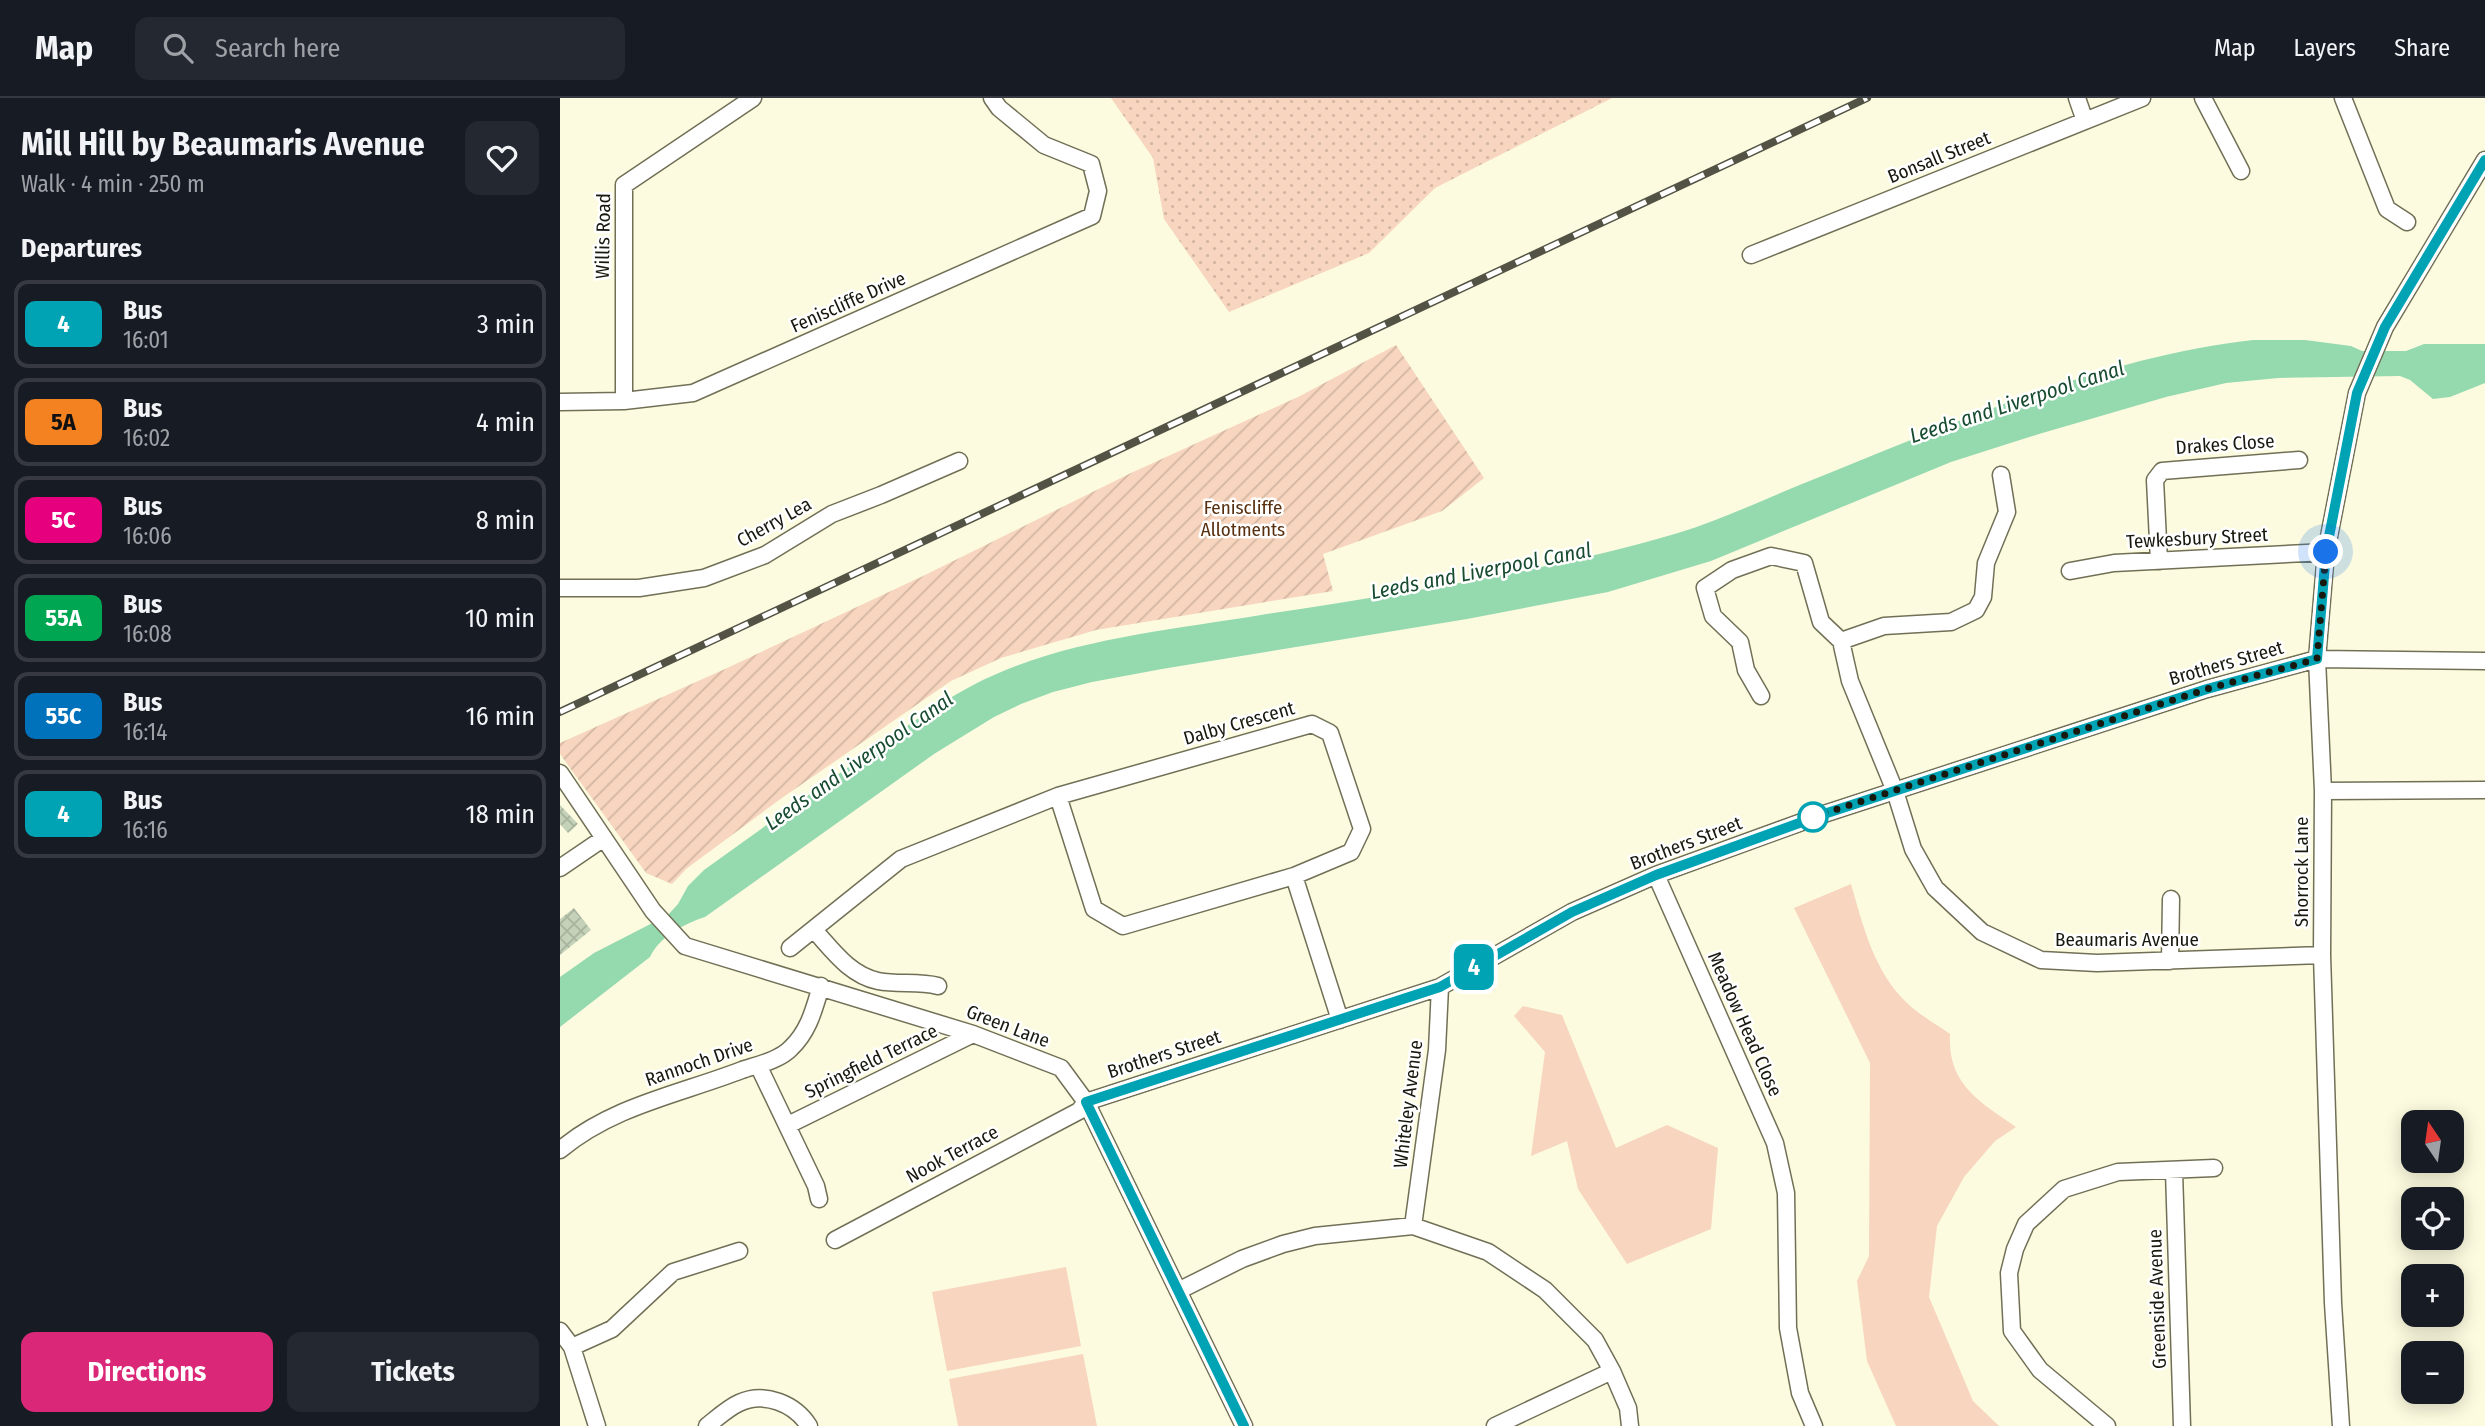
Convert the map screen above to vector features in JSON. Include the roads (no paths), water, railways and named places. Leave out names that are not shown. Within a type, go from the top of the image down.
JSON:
[{"type":"street","name":"Willis Road","points":[[624,401],[624,185],[753,98]]},
{"type":"street","name":"Feniscliffe Drive","points":[[560,402],[624,401],[693,393],[1092,216],[1098,191],[1091,164],[1044,145],[999,108],[992,98]]},
{"type":"street","points":[[2077,98],[2085,121]]},
{"type":"street","name":"Bonsall Street","points":[[1751,255],[2142,98]]},
{"type":"street","points":[[2203,98],[2241,172]]},
{"type":"street","points":[[2343,98],[2387,209],[2407,222]]},
{"type":"street","name":"Shorrock Lane","points":[[2341,1426],[2333,1303],[2322,956],[2323,791],[2317,659],[2326,552],[2357,393],[2385,327],[2485,160]]},
{"type":"street","name":"Drakes Close","points":[[2159,561],[2155,480],[2162,471],[2299,460]]},
{"type":"street","name":"Cherry Lea","points":[[560,588],[639,587],[704,578],[765,555],[832,514],[958,461]]},
{"type":"street","points":[[1761,696],[1746,670],[1740,642],[1713,616],[1704,588],[1732,570],[1771,556],[1804,563],[1821,622],[1841,641],[1884,626],[1951,622],[1976,610],[1983,597],[1986,563],[2007,512],[2001,475]]},
{"type":"street","name":"Tewkesbury Street","points":[[2070,571],[2114,563],[2326,552]]},
{"type":"street","name":"Beaumaris Avenue","points":[[1841,641],[1850,681],[1895,791],[1913,849],[1935,888],[1982,932],[2041,960],[2097,963],[2322,956]]},
{"type":"street","name":"Brothers Street","points":[[1086,1102],[1440,987],[1572,912],[1656,875],[1824,814],[2207,689],[2317,659],[2485,661]]},
{"type":"street","name":"Dalby Crescent","points":[[790,948],[815,931],[901,859],[1058,796],[1312,724],[1330,733],[1362,829],[1351,852],[1294,876],[1123,926],[1094,909],[1058,796]]},
{"type":"street","points":[[560,773],[604,838],[560,868]]},
{"type":"street","points":[[2323,791],[2485,790]]},
{"type":"street","name":"Green Lane","points":[[604,838],[653,911],[685,946],[973,1034],[1061,1068],[1086,1102],[1244,1426]]},
{"type":"street","name":"Meadow Head Close","points":[[1656,875],[1775,1143],[1786,1193],[1788,1328],[1800,1393],[1814,1426]]},
{"type":"street","points":[[1294,876],[1340,1020]]},
{"type":"street","points":[[2170,961],[2171,899]]},
{"type":"street","points":[[815,931],[849,969],[878,981],[922,982],[938,986]]},
{"type":"street","name":"Rannoch Drive","points":[[560,1150],[595,1124],[758,1065],[788,1051],[802,1037],[811,1019],[821,986]]},
{"type":"street","name":"Whiteley Avenue","points":[[1413,1226],[1437,1050],[1440,987]]},
{"type":"street","name":"Springfield Terrace","points":[[788,1125],[973,1034]]},
{"type":"street","points":[[758,1065],[816,1186],[819,1199]]},
{"type":"street","name":"Nook Terrace","points":[[835,1240],[1079,1111],[1086,1102]]},
{"type":"street","points":[[2107,1426],[2040,1370],[2012,1331],[2009,1273],[2015,1249],[2026,1224],[2064,1189],[2118,1172],[2214,1168]]},
{"type":"street","name":"Greenside Avenue","points":[[2174,1171],[2182,1426]]},
{"type":"street","points":[[1178,1291],[1242,1259],[1283,1244],[1315,1236],[1413,1226],[1488,1252],[1545,1290],[1595,1340],[1628,1409],[1630,1426]]},
{"type":"street","points":[[572,1347],[612,1329],[673,1272],[739,1251]]},
{"type":"street","points":[[560,1331],[572,1347],[597,1426]]},
{"type":"street","points":[[1495,1426],[1612,1371]]},
{"type":"street","points":[[707,1426],[738,1403],[756,1399],[783,1402],[804,1418],[809,1426]]},
{"type":"water","name":"Leeds and Liverpool Canal","points":[[2253,340],[2305,340],[2351,346],[2362,351],[2406,351],[2424,344],[2485,344],[2485,383],[2450,397],[2433,399],[2410,380],[2400,376],[2278,378],[2226,383],[2166,397],[1951,462],[1711,561],[1608,592],[1467,619],[1162,669],[1053,692],[994,717],[934,754],[705,917],[673,932],[660,943],[650,957],[560,1027],[560,977],[594,953],[668,915],[688,886],[704,870],[919,718],[967,688],[1001,672],[1063,651],[1129,636],[1471,581],[1627,547],[1710,522],[1967,418],[2080,378],[2195,349]]},
{"type":"railway","points":[[560,712],[1867,98]]},
{"type":"park label","name":"Feniscliffe Allotments","points":[[1243,518]]}]
